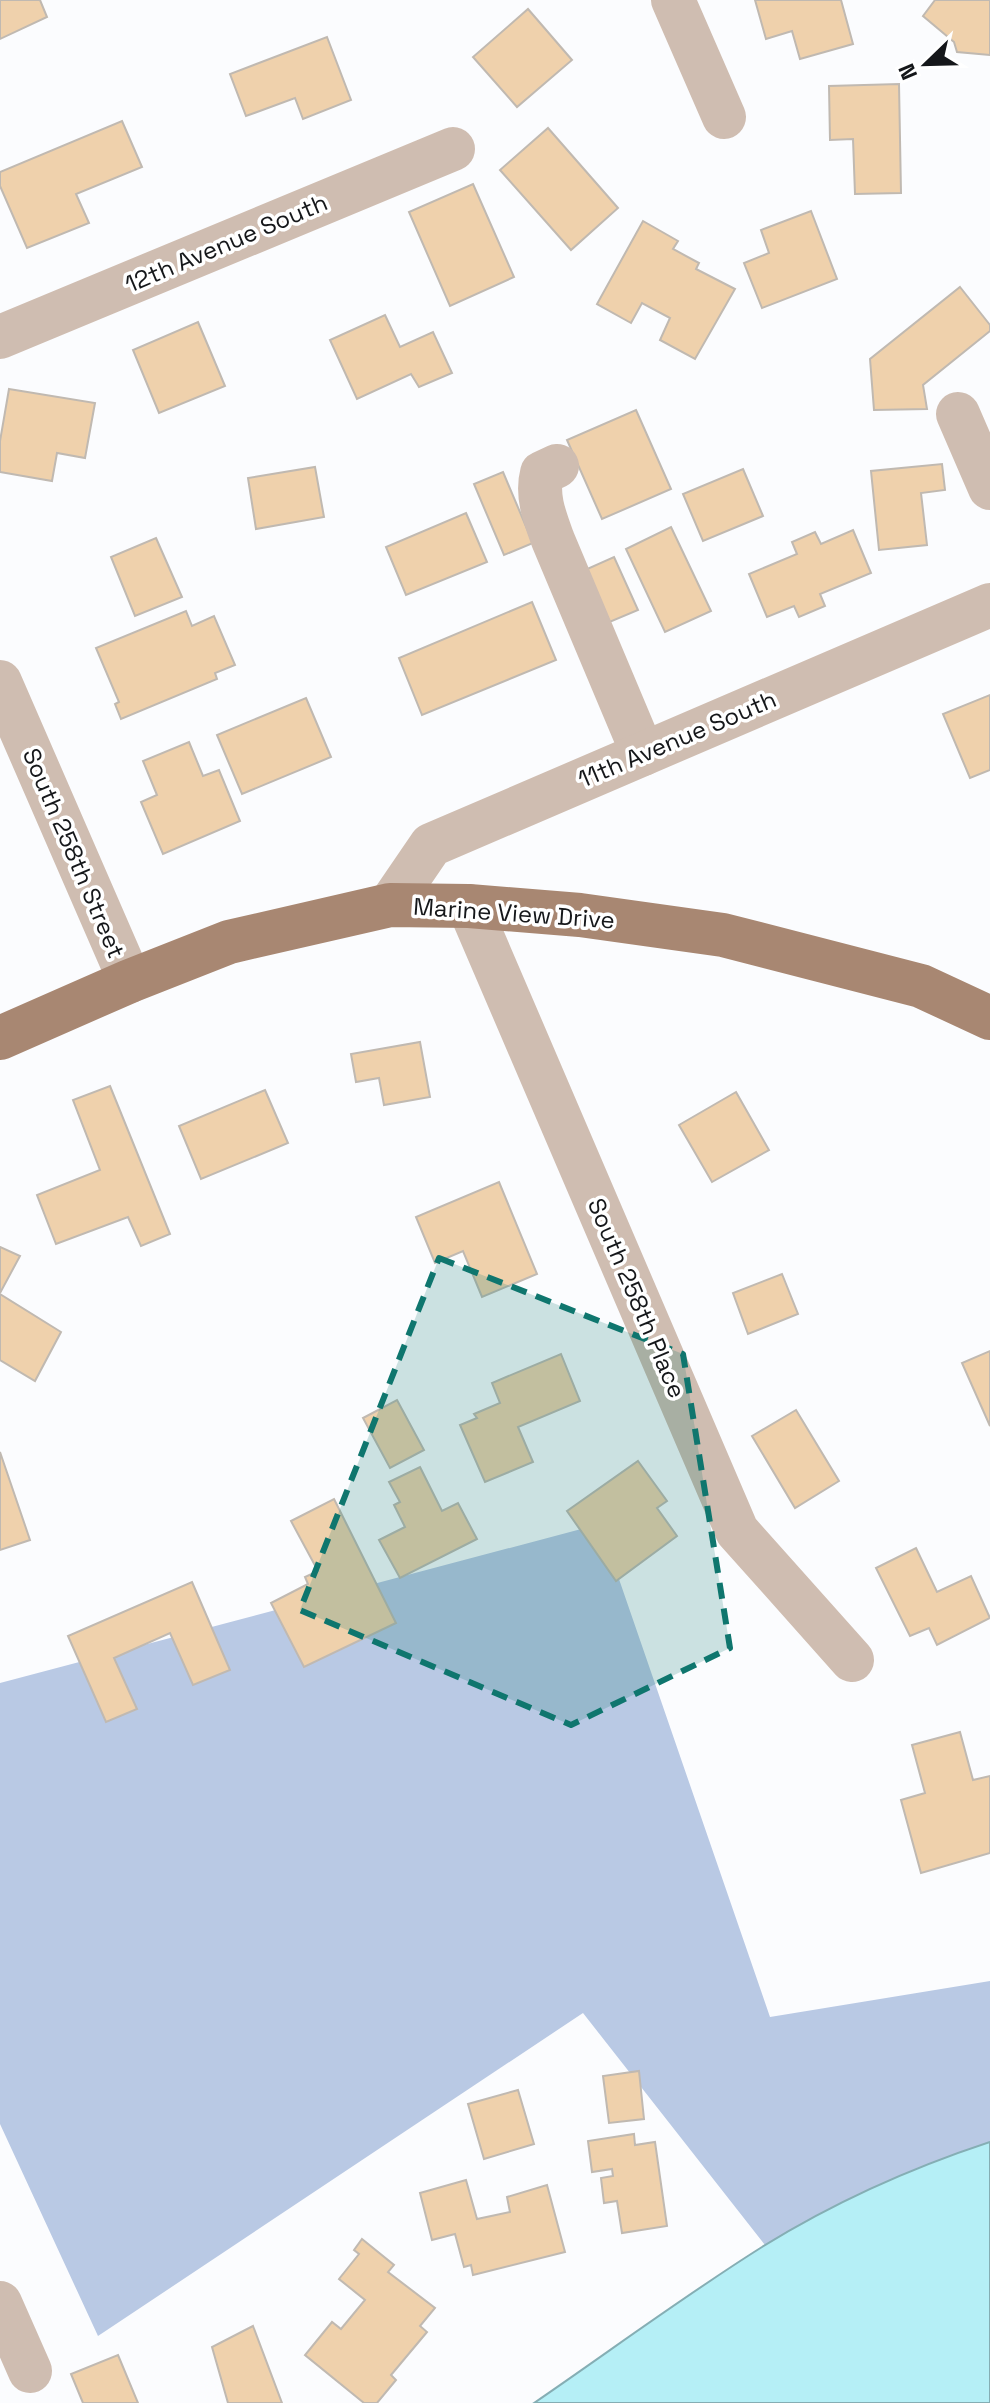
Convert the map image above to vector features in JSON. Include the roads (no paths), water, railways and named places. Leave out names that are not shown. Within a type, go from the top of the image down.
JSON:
[{"type":"main road","name":"Marine View Drive","points":[[0,1038],[229,942],[390,905],[469,906],[580,915],[723,935],[921,986],[990,1018]]},
{"type":"street","points":[[673,0],[724,117]]},
{"type":"street","name":"12th Avenue South","points":[[0,337],[453,149]]},
{"type":"street","points":[[958,414],[990,488]]},
{"type":"street","points":[[557,466],[542,473],[538,488],[544,512],[643,754]]},
{"type":"street","name":"11th Avenue South","points":[[390,905],[431,845],[990,605]]},
{"type":"street","name":"South 258th Street","points":[[0,682],[130,981]]},
{"type":"street","name":"South 258th Place","points":[[469,906],[737,1531],[852,1660]]},
{"type":"street","points":[[0,2303],[30,2371]]}]
